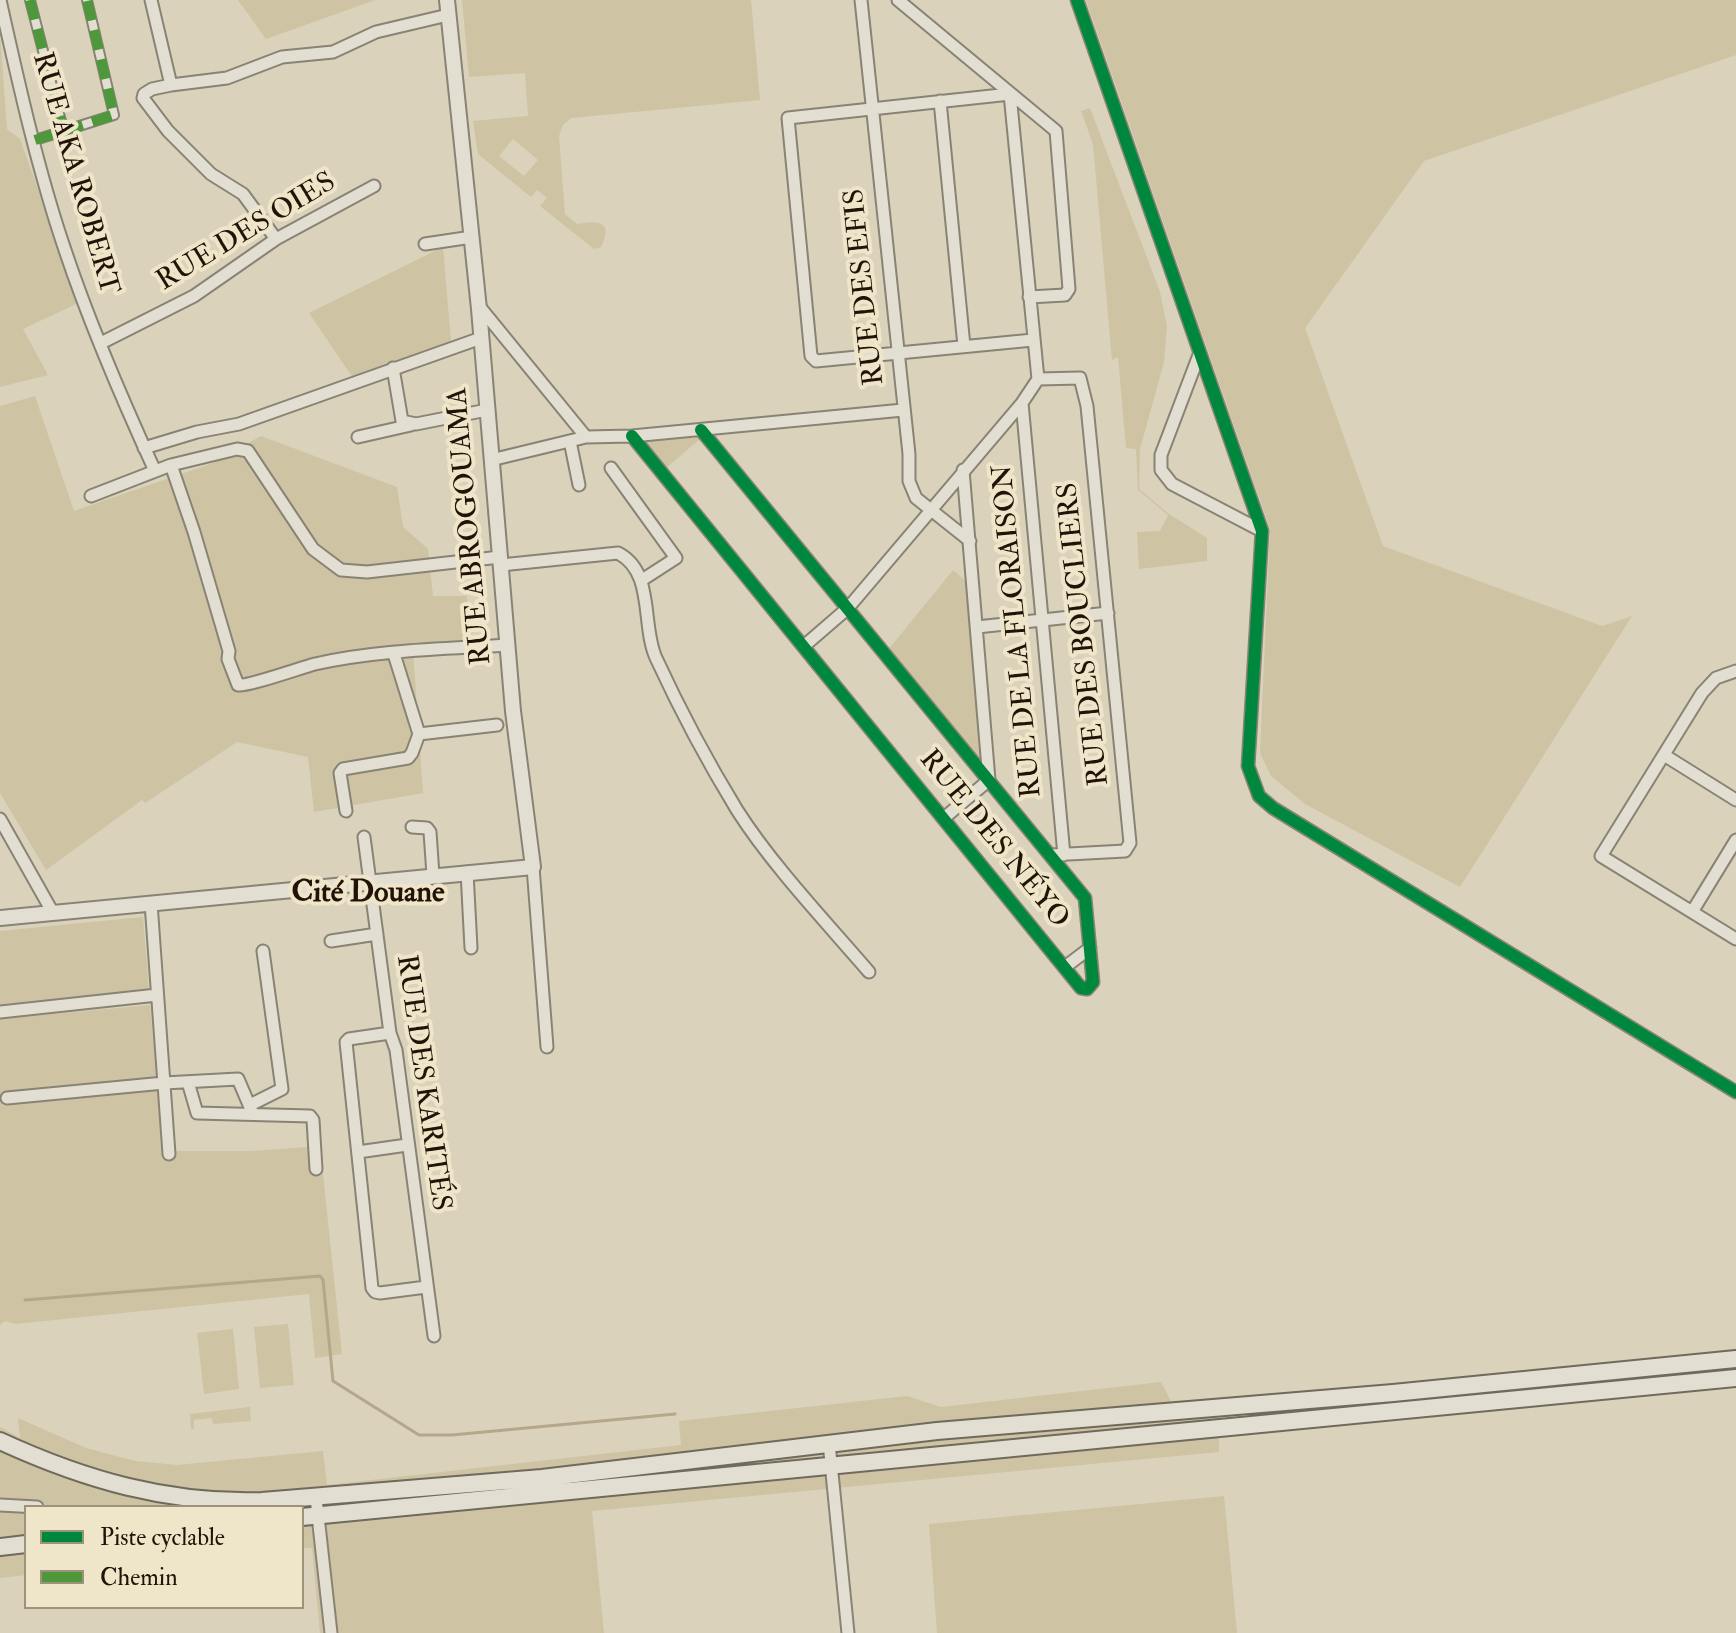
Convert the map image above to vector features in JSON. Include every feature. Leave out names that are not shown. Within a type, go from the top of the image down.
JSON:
[{"type":"main road","points":[[0,1441],[48,1463],[109,1484],[225,1502],[262,1504],[542,1478],[962,1429],[1378,1394],[1736,1359]]},
{"type":"main road","points":[[310,1516],[585,1492],[832,1464],[1070,1444],[1736,1378]]},
{"type":"main road","points":[[962,1429],[962,1452]]},
{"type":"main road","points":[[0,1547],[24,1544]]},
{"type":"street","name":"RUE AKA ROBERT","points":[[0,0],[64,246],[155,471]]},
{"type":"street","points":[[30,0],[63,129]]},
{"type":"street","points":[[35,140],[114,115],[87,0]]},
{"type":"street","points":[[151,0],[171,85]]},
{"type":"street","name":"RUE DES EFIS","points":[[861,0],[909,454],[909,481],[916,498],[970,541]]},
{"type":"street","points":[[898,0],[1052,127],[1057,137],[1069,289],[1065,295],[1029,297]]},
{"type":"street","points":[[1077,0],[1262,531],[1248,766],[1259,796],[1273,808],[1736,1092]]},
{"type":"street","points":[[276,239],[243,194],[211,174],[168,131],[143,98],[144,94],[171,85],[227,78],[282,57],[333,52],[376,32],[448,7]]},
{"type":"street","name":"RUE ABROGOUAMA","points":[[448,7],[479,305],[507,645],[533,867],[547,1047]]},
{"type":"street","points":[[1010,94],[788,118],[811,356],[816,361],[1033,340]]},
{"type":"street","points":[[804,646],[848,608],[1022,403],[1038,379],[1010,94]]},
{"type":"street","points":[[940,101],[964,346]]},
{"type":"street","name":"RUE DES OIES","points":[[101,343],[194,296],[276,239],[374,186]]},
{"type":"street","points":[[425,244],[472,237]]},
{"type":"street","points":[[479,305],[586,437]]},
{"type":"street","points":[[144,448],[197,432],[239,424],[481,338]]},
{"type":"street","points":[[1199,355],[1161,455],[1161,470],[1172,484],[1262,531]]},
{"type":"street","points":[[393,368],[402,421],[416,424]]},
{"type":"street","name":"RUE DES BOUCLIERS","points":[[1038,379],[1076,376],[1082,382],[1087,406],[1130,843],[1125,851],[1050,855]]},
{"type":"street","name":"RUE DE LA FLORAISON","points":[[1022,403],[1064,855]]},
{"type":"street","points":[[358,437],[487,410]]},
{"type":"street","points":[[491,460],[586,437],[632,436],[903,410]]},
{"type":"street","name":"RUE DES NÉYO","points":[[632,436],[1081,988],[1087,989],[1093,982],[1085,898],[701,430]]},
{"type":"street","points":[[570,441],[579,485]]},
{"type":"street","points":[[91,496],[171,465],[237,449],[248,451],[313,549],[341,570],[367,572],[618,553],[629,558],[642,580],[655,656],[688,723],[738,810],[758,839],[869,972]]},
{"type":"street","points":[[171,465],[194,532],[226,640],[228,659],[238,685],[248,685],[295,669],[347,657],[507,645]]},
{"type":"street","points":[[611,468],[676,558],[642,580]]},
{"type":"street","points":[[944,818],[989,780],[963,470]]},
{"type":"street","points":[[977,627],[1108,613]]},
{"type":"street","points":[[346,811],[340,782],[343,769],[408,758],[419,734],[394,654]]},
{"type":"street","points":[[1736,671],[1716,678],[1702,693],[1601,856],[1736,939]]},
{"type":"street","points":[[419,734],[497,725]]},
{"type":"street","points":[[1664,755],[1736,800]]},
{"type":"street","points":[[0,819],[53,913]]},
{"type":"street","points":[[412,827],[427,828],[430,832],[433,875]]},
{"type":"street","name":"RUE DES KARITÉS","points":[[364,837],[434,1336]]},
{"type":"street","points":[[1692,912],[1736,840]]},
{"type":"street","points":[[0,918],[533,867]]},
{"type":"street","points":[[467,872],[471,948]]},
{"type":"street","points":[[151,903],[169,1154]]},
{"type":"street","points":[[331,941],[377,934]]},
{"type":"street","points":[[1065,967],[1090,948]]},
{"type":"street","points":[[252,1110],[282,1089],[263,951]]},
{"type":"street","points":[[0,1012],[157,995]]},
{"type":"street","points":[[390,1033],[346,1042],[372,1288],[380,1293],[426,1287]]},
{"type":"street","points":[[7,1098],[238,1079],[252,1110]]},
{"type":"street","points":[[188,1082],[197,1113],[252,1110],[310,1116],[313,1120],[316,1169]]},
{"type":"street","points":[[358,1152],[407,1145]]},
{"type":"street","points":[[829,1443],[848,1633]]},
{"type":"street","points":[[316,1498],[310,1516],[331,1633]]},
{"type":"street","points":[[202,1505],[225,1502]]},
{"type":"street","points":[[0,1505],[24,1506]]},
{"type":"shaded area","points":[[238,0],[375,0],[266,39]]},
{"type":"shaded area","points":[[462,0],[751,0],[760,100],[571,118],[563,125],[559,136],[565,214],[577,224],[597,223],[604,227],[606,232],[601,247],[594,249],[540,206],[547,198],[537,190],[531,197],[478,154],[473,121],[528,116],[525,73],[469,77]],"holes":[[[513,139],[538,160],[524,176],[499,156]]]},
{"type":"shaded area","points":[[1086,0],[1736,0],[1736,55],[1424,161],[1305,328],[1383,546],[1602,626],[1632,616],[1460,887],[1305,804],[1271,776],[1260,753],[1270,529]]},
{"type":"shaded area","points":[[0,33],[7,129],[20,139],[78,303],[23,329],[48,375],[0,387]]},
{"type":"shaded area","points":[[1090,108],[1160,292],[1167,326],[1164,362],[1140,449],[1139,489],[1169,514],[1207,538],[1207,561],[1139,569],[1137,532],[1160,531],[1168,515],[1138,490],[1136,449],[1126,448],[1118,357],[1112,360],[1093,144],[1081,111]]},
{"type":"shaded area","points":[[443,247],[451,342],[353,378],[309,313]]},
{"type":"shaded area","points":[[35,396],[74,511],[213,463],[261,436],[397,487],[403,527],[428,549],[433,596],[467,596],[470,641],[413,651],[423,793],[314,812],[308,757],[237,742],[145,803],[142,800],[46,870],[0,793],[0,406]]},
{"type":"shaded area","points":[[696,435],[700,439],[666,468],[644,441]]},
{"type":"shaded area","points":[[953,570],[968,583],[986,771],[888,650]]},
{"type":"shaded area","points":[[143,917],[149,991],[0,1005],[0,931]]},
{"type":"shaded area","points":[[150,1005],[157,1079],[3,1094],[3,1103],[158,1088],[161,1151],[254,1151],[320,1146],[342,1354],[315,1358],[309,1294],[15,1324],[5,1321],[0,1325],[0,1019]]},
{"type":"shaded area","points":[[288,1324],[294,1385],[260,1388],[254,1327]]},
{"type":"shaded area","points":[[233,1329],[239,1389],[204,1394],[197,1333]]},
{"type":"shaded area","points":[[1161,1382],[1171,1401],[1218,1398],[1219,1452],[592,1511],[604,1633],[320,1633],[312,1548],[304,1548],[304,1505],[24,1505],[24,1575],[0,1578],[0,1427],[20,1438],[18,1418],[86,1448],[135,1461],[177,1465],[323,1451],[327,1485],[681,1445],[679,1421],[907,1396],[941,1407]]},
{"type":"shaded area","points":[[250,1407],[251,1421],[213,1424],[212,1418],[194,1420],[194,1429],[191,1429],[190,1414]]},
{"type":"shaded area","points":[[1224,1496],[1237,1633],[937,1633],[929,1524]]},
{"type":"waterway","points":[[25,1300],[320,1276],[323,1280],[333,1381],[419,1435],[452,1435],[675,1414]]},
{"type":"marked path","points":[[30,0],[63,129]]},
{"type":"marked path","points":[[35,140],[114,115],[87,0]]},
{"type":"cycle path","points":[[1077,0],[1262,531],[1248,766],[1259,796],[1273,808],[1736,1092]]},
{"type":"cycle path","points":[[632,436],[1081,988],[1087,989],[1093,982],[1085,898],[701,430]]},
{"type":"district","name":"Cité Douane","points":[[368,895]]}]
